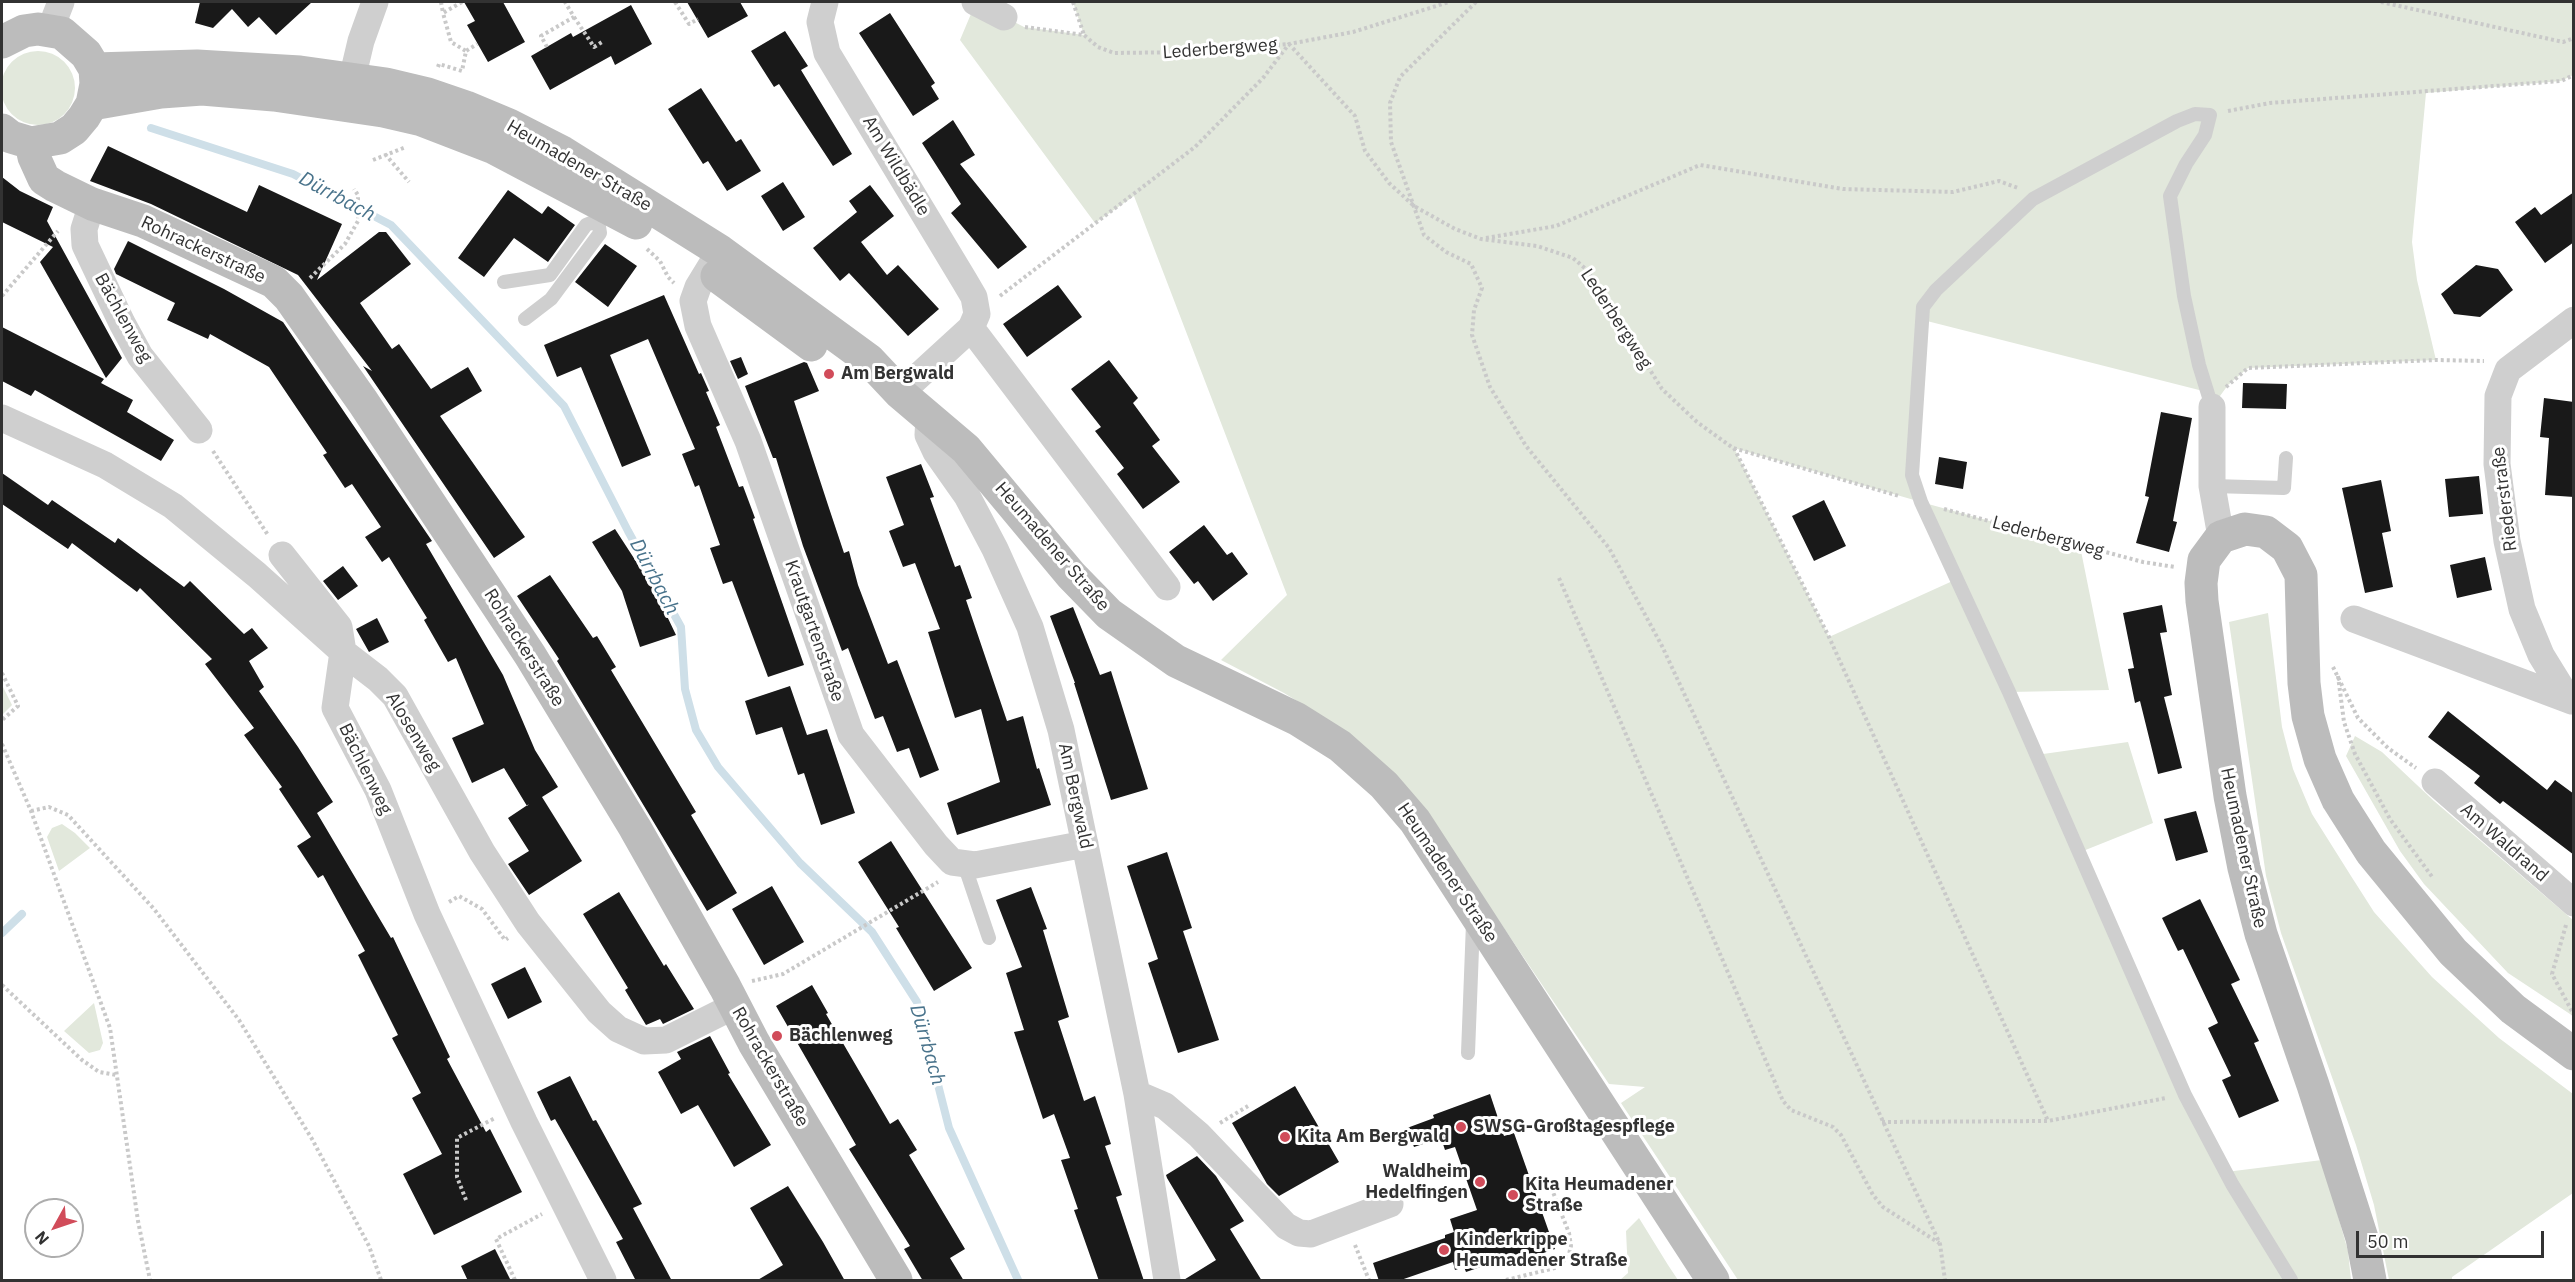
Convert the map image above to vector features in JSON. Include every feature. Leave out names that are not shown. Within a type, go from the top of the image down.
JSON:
[{"type":"main road","points":[[2,42],[56,16],[62,33],[75,42],[95,69],[96,84],[92,104],[84,117],[67,134],[45,142],[31,143],[11,137],[2,130]]},
{"type":"main road","name":"Heumadener Straße","points":[[95,69],[197,66],[300,72],[492,147],[714,260],[855,376],[900,393],[966,450],[992,478],[1071,575],[1109,614],[1176,662],[1297,719],[1340,746],[1384,785],[1415,821],[1713,1281]]},
{"type":"main road","name":"Heumadener Straße","points":[[92,104],[162,92],[202,89],[349,91]]},
{"type":"main road","name":"Rohrackerstraße","points":[[31,143],[34,157],[44,179],[92,204],[143,221],[274,282],[290,297],[530,656],[635,828],[779,1086],[896,1281]]},
{"type":"main road","points":[[2221,537],[2244,529],[2266,532],[2287,548],[2301,576],[2304,683],[2308,716],[2320,759],[2338,800],[2371,852],[2453,952],[2513,1008],[2574,1054]]},
{"type":"main road","name":"Heumadener Straße","points":[[2221,537],[2204,560],[2201,583],[2202,601],[2230,796],[2244,868],[2260,934],[2313,1085],[2362,1238],[2370,1281]]},
{"type":"street","points":[[349,91],[360,41],[375,2]]},
{"type":"street","name":"Am Wildbädle","points":[[825,2],[820,22],[827,53],[974,297],[974,321],[1167,586]]},
{"type":"street","points":[[975,2],[1004,17]]},
{"type":"street","name":"Bächlenweg","points":[[92,204],[84,229],[85,245],[122,323],[141,356],[199,430]]},
{"type":"street","points":[[693,301],[698,287],[714,260]]},
{"type":"street","name":"Krautgartenstraße","points":[[693,301],[698,326],[748,441],[851,735],[936,845],[958,863]]},
{"type":"street","points":[[2508,370],[2574,320]]},
{"type":"street","points":[[900,393],[974,321]]},
{"type":"street","name":"Riederstraße","points":[[2508,370],[2498,396],[2497,453],[2507,540],[2522,609],[2541,655],[2571,700]]},
{"type":"street","points":[[2212,407],[2212,486],[2221,537]]},
{"type":"street","name":"Am Bergwald","points":[[929,417],[928,435],[936,452],[967,496],[995,549],[1030,627],[1061,730],[1137,1094],[1167,1281]]},
{"type":"street","name":"Alosenweg","points":[[2,418],[105,465],[173,506],[257,575],[343,652],[378,679],[395,696],[482,852],[528,923],[599,1012],[618,1029],[644,1041],[666,1041],[730,997]]},
{"type":"street","name":"Bächlenweg","points":[[278,548],[339,627],[343,652],[335,708],[378,790],[427,914],[517,1106],[603,1281]]},
{"type":"street","points":[[2354,619],[2571,700]]},
{"type":"street","name":"Am Waldrand","points":[[2435,782],[2571,912]]},
{"type":"street","points":[[958,863],[975,866],[1085,844]]},
{"type":"street","points":[[1137,1094],[1165,1106],[1199,1135],[1286,1226],[1299,1233],[1311,1234],[1390,1203]]},
{"type":"lane","points":[[2212,407],[2199,365],[2184,296],[2169,196],[2205,135],[2210,115],[2195,114],[2177,121],[2033,199],[1936,290],[1923,306],[1912,475],[1921,502],[2013,703],[2184,1095],[2232,1184],[2291,1281]]},
{"type":"lane","points":[[504,282],[550,275],[586,225],[606,204]]},
{"type":"lane","points":[[525,319],[551,299],[593,243],[600,233],[606,204]]},
{"type":"lane","points":[[2212,486],[2284,488],[2286,458]]},
{"type":"lane","points":[[958,863],[989,938]]},
{"type":"lane","points":[[1468,1053],[1473,910]]},
{"type":"path","points":[[441,2],[451,42],[466,51]]},
{"type":"path","points":[[443,13],[462,2]]},
{"type":"path","points":[[566,2],[594,47],[602,42]]},
{"type":"path","points":[[675,2],[689,24],[698,19]]},
{"type":"path","points":[[1073,2],[1084,35]]},
{"type":"path","points":[[974,321],[1195,147],[1263,78],[1289,44],[1353,32],[1449,2]]},
{"type":"path","points":[[1476,2],[1401,77],[1389,103],[1391,142],[1424,235],[1446,252],[1471,264],[1482,288],[1474,310],[1472,335],[1490,387],[1526,446],[1609,548],[1662,646],[1940,1244],[1946,1281]]},
{"type":"path","points":[[2381,2],[2563,42],[2574,38]]},
{"type":"path","points":[[547,47],[541,36],[574,17]]},
{"type":"path","name":"Lederbergweg","points":[[1004,17],[1024,27],[1084,35],[1098,46],[1114,53],[1191,52],[1289,44],[1354,116],[1365,151],[1389,183],[1414,206],[1455,229],[1481,239],[1537,246],[1573,258],[1587,270],[1599,286],[1662,389],[1697,422],[1733,448],[2143,562]]},
{"type":"path","points":[[439,64],[462,71],[466,51],[477,44]]},
{"type":"path","points":[[2210,115],[2270,103],[2561,81],[2574,75]]},
{"type":"path","points":[[385,154],[409,182]]},
{"type":"path","points":[[1481,239],[1556,226],[1700,165],[1844,189],[1953,192],[1999,181],[2016,186],[2033,199]]},
{"type":"path","points":[[290,297],[345,244],[357,221],[358,195],[354,189]]},
{"type":"path","points":[[2,296],[63,225]]},
{"type":"path","points":[[639,245],[660,261],[668,277],[693,301]]},
{"type":"path","points":[[2212,407],[2228,385],[2248,368],[2479,359],[2508,370]]},
{"type":"path","points":[[199,430],[278,548]]},
{"type":"path","points":[[1733,448],[1829,637],[2048,1121]]},
{"type":"path","points":[[1559,578],[1783,1101],[1791,1110],[1833,1127],[1841,1135],[1873,1195],[1883,1207],[1940,1244]]},
{"type":"path","points":[[2332,666],[2358,718],[2388,748],[2435,782]]},
{"type":"path","points":[[2,673],[18,706],[2,720]]},
{"type":"path","points":[[2338,676],[2344,722],[2355,754],[2390,819],[2434,880]]},
{"type":"path","points":[[2,744],[31,811],[110,1028],[138,1221],[150,1281]]},
{"type":"path","points":[[31,811],[49,807],[68,815],[75,821],[154,909],[239,1020],[312,1139],[369,1246],[381,1281]]},
{"type":"path","points":[[730,997],[783,974],[895,909],[939,880],[958,863]]},
{"type":"path","points":[[442,906],[459,896],[482,909],[505,940]]},
{"type":"path","points":[[2571,912],[2552,974],[2573,1015]]},
{"type":"path","points":[[2,985],[82,1060],[99,1072],[116,1075]]},
{"type":"path","points":[[2564,1008],[2573,1015]]},
{"type":"path","points":[[1882,1122],[2048,1121],[2184,1095]]},
{"type":"path","points":[[466,1200],[458,1177],[457,1138],[517,1106]]},
{"type":"path","points":[[1506,1281],[1560,1267],[1569,1254],[1571,1246],[1569,1233],[1551,1188]]},
{"type":"path","points":[[515,1281],[496,1239],[564,1202]]},
{"type":"path","points":[[1345,1222],[1369,1281]]},
{"type":"shaded area","points":[[976,2],[1024,27],[1084,35],[1073,2],[2573,2],[2573,75],[2561,81],[2426,93],[2412,242],[2417,280],[2436,360],[2248,368],[2228,385],[2212,407],[2207,392],[1923,320],[1914,445],[1921,502],[2080,546],[2109,690],[2010,692],[2036,755],[2128,742],[2153,823],[2078,853],[2226,1172],[2322,1160],[2348,1251],[2351,1280],[1738,1280],[1621,1103],[1645,1087],[1609,1084],[1427,814],[1333,723],[1284,693],[1221,660],[1287,595],[1134,196],[1095,223],[960,40]],"holes":[[[1734,448],[1921,502],[1957,579],[1829,637]]]},
{"type":"shaded area","points":[[31,51],[45,51],[59,57],[69,67],[75,81],[73,102],[59,119],[45,125],[31,125],[17,119],[7,109],[1,95],[1,81],[7,67],[17,57]]},
{"type":"shaded area","points":[[2268,613],[2282,727],[2293,769],[2312,814],[2351,876],[2374,912],[2432,977],[2499,1038],[2573,1094],[2573,1193],[2452,1277],[2452,1280],[2389,1280],[2374,1205],[2356,1145],[2281,933],[2266,876],[2229,622]]},
{"type":"shaded area","points":[[2,685],[12,705],[2,715]]},
{"type":"shaded area","points":[[2355,736],[2382,752],[2434,801],[2573,920],[2573,1016],[2508,973],[2424,884],[2400,851],[2346,756]]},
{"type":"shaded area","points":[[62,824],[90,848],[59,871],[47,837],[52,828]]},
{"type":"shaded area","points":[[94,1003],[103,1043],[100,1050],[89,1053],[64,1031]]},
{"type":"shaded area","points":[[1639,1218],[1678,1280],[1620,1280],[1628,1273],[1626,1231]]},
{"type":"building","points":[[200,2],[312,2],[276,35],[259,17],[248,27],[232,9],[213,28],[195,23]]},
{"type":"building","points":[[464,2],[503,2],[525,42],[488,62],[467,25],[475,21]]},
{"type":"building","points":[[687,2],[740,2],[748,16],[708,38]]},
{"type":"building","points":[[631,5],[652,44],[615,65],[611,56],[550,90],[531,56],[571,33],[573,37]]},
{"type":"building","points":[[890,13],[935,83],[931,86],[939,99],[913,116],[859,33]]},
{"type":"building","points":[[785,31],[808,66],[801,70],[852,154],[833,166],[779,84],[774,87],[751,51]]},
{"type":"building","points":[[701,88],[736,142],[741,139],[761,171],[727,191],[708,161],[703,164],[668,109]]},
{"type":"building","points":[[953,120],[975,155],[960,164],[1027,247],[998,269],[951,213],[961,204],[922,143]]},
{"type":"building","points":[[108,146],[247,212],[259,185],[342,224],[317,280],[379,232],[386,232],[411,264],[360,303],[392,349],[399,344],[431,389],[468,367],[482,391],[440,416],[525,537],[494,558],[363,366],[372,371],[298,275],[151,204],[90,181]]},
{"type":"building","points":[[2,177],[20,191],[53,207],[47,221],[122,358],[106,378],[40,262],[53,247],[2,222]]},
{"type":"building","points":[[783,182],[805,217],[783,231],[761,196]]},
{"type":"building","points":[[870,185],[894,216],[861,242],[887,275],[898,265],[939,309],[908,336],[849,273],[840,281],[813,248],[857,212],[849,201]]},
{"type":"building","points":[[508,190],[542,214],[548,206],[575,225],[548,262],[514,238],[484,277],[458,258]]},
{"type":"building","points":[[2574,192],[2574,242],[2545,263],[2515,222],[2535,207],[2541,215]]},
{"type":"building","points":[[128,241],[224,289],[283,322],[432,541],[426,544],[503,675],[535,750],[558,787],[542,797],[582,861],[529,895],[508,864],[529,851],[508,818],[527,806],[504,768],[472,783],[452,738],[484,724],[456,658],[448,662],[424,620],[427,618],[389,557],[382,562],[365,537],[381,527],[352,484],[345,488],[323,455],[327,453],[269,367],[210,334],[208,339],[167,320],[175,303],[116,274],[114,269]]},
{"type":"building","points":[[605,244],[637,266],[608,307],[575,282]]},
{"type":"building","points":[[2476,265],[2498,269],[2513,290],[2480,317],[2454,314],[2441,294]]},
{"type":"building","points":[[1058,285],[1082,317],[1027,357],[1003,324]]},
{"type":"building","points":[[664,295],[699,374],[701,373],[709,391],[706,392],[720,425],[716,427],[739,487],[743,486],[755,518],[753,519],[804,665],[768,677],[732,581],[723,584],[710,548],[720,545],[699,485],[695,487],[682,454],[695,449],[648,339],[610,355],[651,455],[622,467],[581,367],[557,377],[544,345]]},
{"type":"building","points":[[2,327],[104,379],[101,383],[133,400],[127,412],[174,440],[161,461],[35,390],[31,396],[2,381]]},
{"type":"building","points":[[741,357],[748,374],[738,379],[730,361]]},
{"type":"building","points":[[1109,360],[1138,398],[1133,403],[1160,440],[1152,446],[1180,482],[1143,509],[1117,474],[1124,468],[1095,431],[1101,427],[1071,389]]},
{"type":"building","points":[[804,362],[807,363],[819,391],[794,401],[828,505],[844,553],[849,551],[858,585],[888,664],[897,660],[939,770],[920,778],[909,748],[897,752],[883,716],[875,719],[848,648],[842,651],[803,546],[776,458],[773,458],[745,386]]},
{"type":"building","points":[[2243,383],[2287,384],[2286,409],[2242,408]]},
{"type":"building","points":[[2544,398],[2574,402],[2574,497],[2545,495],[2549,438],[2540,437]]},
{"type":"building","points":[[2161,412],[2192,418],[2173,521],[2177,522],[2169,552],[2136,543],[2149,497],[2145,496]]},
{"type":"building","points":[[1939,457],[1967,462],[1963,489],[1935,484]]},
{"type":"building","points":[[921,464],[934,497],[930,498],[955,567],[960,565],[972,598],[966,600],[1007,721],[1023,716],[1037,769],[1039,768],[1051,805],[957,835],[947,803],[1000,782],[981,709],[955,718],[928,632],[940,629],[915,563],[903,567],[889,531],[904,525],[886,477]]},
{"type":"building","points":[[2,473],[48,505],[52,500],[115,543],[118,538],[184,587],[190,581],[244,634],[252,628],[268,648],[249,661],[264,687],[259,691],[333,802],[317,813],[391,938],[393,937],[450,1057],[447,1059],[486,1132],[490,1129],[522,1192],[434,1235],[403,1174],[442,1154],[412,1098],[421,1093],[392,1038],[398,1035],[358,955],[365,951],[323,875],[318,878],[297,846],[311,837],[279,789],[282,787],[244,735],[254,728],[205,664],[212,659],[140,588],[137,592],[72,543],[68,549],[2,504]]},
{"type":"building","points":[[2479,476],[2483,514],[2449,517],[2445,479]]},
{"type":"building","points":[[2381,480],[2391,531],[2382,533],[2393,587],[2365,593],[2342,488]]},
{"type":"building","points":[[1824,500],[1846,546],[1814,561],[1792,516]]},
{"type":"building","points":[[1204,525],[1227,555],[1232,552],[1248,574],[1213,601],[1198,581],[1194,584],[1169,552]]},
{"type":"building","points":[[615,529],[654,589],[676,635],[640,647],[622,591],[592,542]]},
{"type":"building","points":[[2485,557],[2492,590],[2457,598],[2450,565]]},
{"type":"building","points":[[343,566],[358,586],[338,600],[323,581]]},
{"type":"building","points":[[550,575],[593,638],[597,636],[616,667],[611,670],[696,812],[691,815],[737,893],[707,911],[557,661],[559,659],[517,596]]},
{"type":"building","points":[[2162,605],[2167,632],[2160,633],[2172,695],[2164,697],[2182,768],[2158,774],[2140,701],[2135,703],[2128,669],[2134,668],[2123,613]]},
{"type":"building","points":[[1073,607],[1100,675],[1111,671],[1148,789],[1111,800],[1075,683],[1050,616]]},
{"type":"building","points":[[377,618],[389,642],[369,652],[356,629]]},
{"type":"building","points":[[790,686],[807,735],[827,729],[855,813],[821,825],[804,773],[798,775],[782,727],[756,735],[745,701]]},
{"type":"building","points":[[2448,711],[2547,790],[2555,780],[2574,794],[2574,855],[2503,801],[2500,804],[2474,783],[2480,776],[2428,737]]},
{"type":"building","points":[[2196,811],[2208,852],[2176,861],[2164,819]]},
{"type":"building","points":[[891,841],[972,968],[934,991],[896,928],[899,927],[858,862]]},
{"type":"building","points":[[1167,852],[1192,928],[1183,931],[1219,1040],[1178,1053],[1148,963],[1158,959],[1127,866]]},
{"type":"building","points":[[772,886],[804,942],[764,965],[732,909]]},
{"type":"building","points":[[1031,887],[1047,929],[1043,930],[1069,1017],[1058,1021],[1084,1101],[1095,1096],[1111,1144],[1105,1146],[1122,1195],[1116,1197],[1144,1281],[1099,1281],[1074,1210],[1078,1209],[1061,1160],[1070,1158],[1054,1114],[1043,1119],[1014,1032],[1024,1030],[1006,973],[1022,967],[996,900]]},
{"type":"building","points":[[619,892],[664,966],[666,964],[694,1009],[663,1024],[660,1019],[646,1025],[625,990],[628,988],[583,914]]},
{"type":"building","points":[[2200,899],[2240,980],[2231,984],[2259,1041],[2254,1043],[2279,1101],[2239,1118],[2222,1080],[2231,1076],[2208,1028],[2218,1023],[2183,949],[2178,951],[2162,918]]},
{"type":"building","points":[[525,967],[542,1002],[508,1019],[491,984]]},
{"type":"building","points":[[812,985],[828,1013],[826,1014],[890,1124],[898,1119],[917,1150],[909,1155],[965,1249],[950,1258],[964,1281],[923,1281],[904,1249],[910,1246],[849,1149],[856,1145],[776,1006]]},
{"type":"building","points":[[710,1036],[730,1073],[728,1074],[771,1145],[734,1167],[698,1105],[681,1114],[658,1072],[681,1059],[677,1052]]},
{"type":"building","points":[[570,1076],[593,1121],[596,1120],[642,1204],[633,1208],[672,1281],[636,1281],[616,1242],[623,1239],[555,1119],[551,1121],[537,1092]]},
{"type":"building","points":[[1295,1086],[1339,1162],[1279,1196],[1267,1184],[1232,1123]]},
{"type":"building","points":[[1490,1094],[1504,1136],[1514,1133],[1555,1249],[1523,1260],[1521,1253],[1466,1272],[1464,1267],[1455,1270],[1453,1262],[1398,1281],[1379,1281],[1373,1263],[1445,1238],[1445,1235],[1454,1232],[1450,1219],[1477,1210],[1455,1147],[1445,1150],[1441,1138],[1414,1147],[1407,1128],[1434,1118],[1433,1115]]},
{"type":"building","points":[[1197,1156],[1216,1176],[1244,1221],[1230,1229],[1262,1281],[1182,1281],[1216,1260],[1166,1175]]},
{"type":"building","points":[[788,1186],[845,1281],[756,1281],[783,1265],[750,1208]]},
{"type":"building","points":[[495,1249],[511,1281],[468,1281],[461,1266]]},
{"type":"waterway","name":"Dürrbach","points":[[151,128],[293,174],[391,225],[564,406],[628,531],[681,627],[685,689],[696,730],[718,767],[800,863],[872,932],[917,1002],[949,1128],[1018,1280]]},
{"type":"waterway","points":[[2,933],[22,914]]},
{"type":"place","name":"Am Bergwald","points":[[829,374]]},
{"type":"place","name":"Bächlenweg","points":[[777,1036]]},
{"type":"place","name":"SWSG-Großtagespflege","points":[[1461,1127]]},
{"type":"place","name":"Kita Am Bergwald","points":[[1285,1137]]},
{"type":"place","name":"Waldheim Hedelfingen","points":[[1480,1182]]},
{"type":"place","name":"Kita Heumadener Straße","points":[[1513,1195]]},
{"type":"place","name":"Kinderkrippe Heumadener Straße","points":[[1444,1250]]}]
